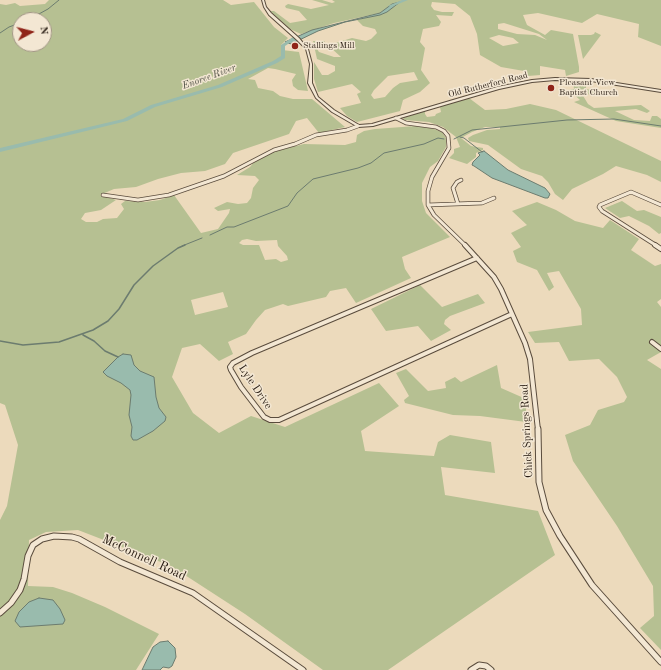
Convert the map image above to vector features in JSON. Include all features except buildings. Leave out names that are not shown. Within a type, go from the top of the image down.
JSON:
[{"type":"street","points":[[263,0],[265,7],[270,14],[307,49],[310,56],[310,80],[315,93],[330,108],[358,126]]},
{"type":"street","name":"Old Rutherford Road","points":[[358,126],[369,125],[396,118],[508,86],[539,80],[591,80],[661,91]]},
{"type":"street","points":[[396,118],[406,123],[436,127],[444,131],[449,137],[450,144],[448,151],[435,170],[430,183],[428,205],[482,203],[494,198]]},
{"type":"street","points":[[103,195],[138,200],[169,195],[224,176],[274,150],[295,144],[316,135],[347,130],[358,126]]},
{"type":"street","points":[[458,204],[454,188],[456,182],[461,180]]},
{"type":"street","points":[[661,204],[632,192],[606,202],[600,207],[602,211],[661,249]]},
{"type":"street","name":"Chick Springs Road","points":[[428,205],[434,215],[477,258],[498,282],[525,343],[530,359],[538,419],[539,482],[546,510],[560,536],[592,585],[661,662]]},
{"type":"street","name":"Lyle Drive","points":[[477,258],[252,353],[234,362],[230,367],[231,370],[241,387],[264,417],[270,420],[279,420],[512,314]]},
{"type":"street","points":[[652,342],[661,349]]},
{"type":"street","name":"McConnell Road","points":[[0,613],[11,603],[20,590],[24,579],[28,556],[33,545],[54,536],[72,537],[79,539],[120,562],[193,593],[303,670]]},
{"type":"street","points":[[471,670],[479,665],[486,666],[491,670]]},
{"type":"green space","points":[[49,0],[223,0],[231,5],[254,2],[274,27],[288,38],[281,45],[282,50],[299,52],[308,91],[298,90],[293,86],[292,80],[296,74],[275,69],[268,68],[248,79],[255,80],[258,88],[273,91],[280,96],[293,99],[312,99],[345,127],[319,133],[307,118],[296,121],[289,134],[233,153],[225,164],[205,171],[181,173],[136,187],[114,189],[100,195],[116,200],[101,210],[85,213],[81,219],[86,222],[97,222],[103,219],[117,218],[124,209],[121,204],[125,201],[145,202],[160,200],[174,195],[201,233],[218,229],[229,213],[230,209],[218,211],[214,208],[227,202],[238,204],[247,203],[251,198],[253,188],[259,180],[255,176],[237,175],[250,167],[254,162],[272,152],[304,144],[345,145],[356,142],[357,135],[364,131],[375,129],[416,126],[431,128],[442,132],[446,138],[446,147],[438,161],[430,167],[422,183],[422,201],[426,213],[450,237],[402,257],[405,269],[411,278],[356,303],[346,288],[330,291],[326,297],[288,306],[283,304],[265,310],[246,334],[228,342],[233,354],[219,361],[200,344],[182,348],[172,377],[193,413],[219,433],[251,416],[285,427],[379,383],[399,406],[361,431],[365,451],[434,456],[438,442],[450,435],[491,442],[495,473],[441,467],[445,495],[538,511],[555,555],[388,670],[323,670],[245,614],[171,566],[78,530],[46,532],[29,540],[28,586],[53,587],[72,593],[105,607],[159,634],[136,670],[0,670],[0,520],[7,506],[18,445],[5,405],[0,403],[0,4],[6,5],[15,3],[20,6],[45,4]],"holes":[[[247,239],[256,241],[277,240],[278,246],[287,256],[288,260],[281,262],[276,259],[265,260],[259,245],[243,245],[239,243],[242,240]],[[223,292],[228,307],[195,315],[191,300]]]},
{"type":"green space","points":[[312,0],[322,0],[332,3],[335,2],[332,0],[661,0],[661,46],[638,37],[639,24],[597,14],[582,23],[538,13],[523,15],[527,25],[545,35],[551,30],[573,34],[579,67],[579,72],[566,76],[565,70],[540,66],[540,75],[528,76],[524,71],[501,67],[480,55],[477,34],[470,16],[455,4],[432,2],[431,6],[434,10],[454,12],[452,16],[436,15],[441,22],[439,26],[423,29],[420,42],[425,48],[421,70],[430,83],[420,92],[403,100],[400,111],[357,122],[347,116],[340,108],[361,103],[357,94],[361,92],[352,84],[318,92],[314,79],[314,62],[322,75],[328,75],[335,71],[335,66],[317,59],[313,41],[325,41],[317,49],[319,52],[334,57],[341,57],[331,48],[332,44],[352,38],[366,41],[371,39],[377,33],[375,29],[363,26],[357,20],[387,12],[398,3],[392,4],[380,13],[334,23],[301,34],[290,29],[270,11],[274,11],[290,23],[307,20],[299,11],[286,8],[285,6],[288,4],[311,9],[329,5]],"holes":[[[504,23],[539,34],[547,40],[535,35],[517,34],[498,29],[498,24]],[[499,35],[513,38],[519,43],[503,46],[489,38]],[[414,72],[418,80],[400,83],[385,97],[374,99],[371,95],[374,90],[388,76]]]},
{"type":"green space","points":[[595,32],[601,35],[583,59],[578,35],[591,35]]},
{"type":"green space","points":[[573,81],[586,82],[586,89],[601,92],[600,95],[582,94],[588,104],[594,108],[641,105],[650,111],[647,113],[636,109],[615,111],[634,120],[650,121],[652,116],[657,116],[661,119],[661,128],[616,121],[574,102],[580,100],[569,90],[574,89]]},
{"type":"green space","points":[[469,98],[485,110],[506,109],[530,104],[556,110],[661,161],[661,182],[647,175],[616,166],[572,189],[563,200],[555,194],[548,182],[542,176],[521,169],[488,145],[469,141],[468,138],[473,135],[487,130],[500,129],[500,127],[485,127],[461,138],[471,146],[483,148],[483,150],[476,153],[476,157],[467,164],[449,158],[454,153],[454,149],[460,147],[456,137],[443,127],[429,122],[405,120],[403,118],[425,111],[427,117],[435,116],[441,112],[440,107]]},
{"type":"green space","points":[[622,201],[637,211],[644,210],[661,217],[661,233],[659,234],[649,226],[629,216],[620,218],[605,208]]},
{"type":"green space","points":[[537,202],[556,210],[575,221],[603,228],[610,220],[639,239],[631,250],[655,266],[661,264],[661,299],[657,302],[661,307],[661,352],[647,360],[661,369],[661,650],[640,628],[654,616],[653,586],[617,526],[573,461],[565,435],[590,425],[598,410],[624,402],[627,397],[617,377],[599,359],[569,361],[559,342],[535,343],[528,332],[582,325],[581,309],[559,271],[547,273],[554,287],[549,291],[537,270],[517,262],[513,251],[521,247],[511,233],[527,225],[512,211]]},
{"type":"green space","points":[[420,285],[442,307],[478,294],[485,303],[450,316],[445,320],[444,324],[451,330],[431,341],[418,326],[386,331],[371,309]]},
{"type":"green space","points":[[497,365],[501,388],[526,399],[526,422],[480,416],[453,415],[405,403],[404,400],[409,396],[396,373],[406,369],[428,391],[446,388],[445,382],[455,377],[461,382]]},
{"type":"shaded area","points":[[400,2],[387,12],[380,15],[345,22],[318,31],[291,44],[285,42],[312,30],[380,13],[392,4]]},
{"type":"shaded area","points":[[484,151],[508,170],[545,188],[550,194],[548,198],[492,178],[472,165],[480,155],[478,153]]},
{"type":"shaded area","points":[[123,354],[131,355],[134,365],[140,371],[154,377],[156,397],[159,408],[166,417],[165,421],[153,431],[137,440],[133,440],[131,436],[132,427],[129,415],[130,390],[103,372]]},
{"type":"shaded area","points":[[39,598],[53,600],[60,609],[65,620],[63,624],[20,627],[15,621],[19,612],[29,602]]},
{"type":"shaded area","points":[[168,641],[175,648],[176,657],[172,666],[169,668],[163,667],[160,670],[142,670],[153,647],[160,642]]},
{"type":"waterway","points":[[43,12],[59,0]]},
{"type":"waterway","name":"Enoree River","points":[[390,6],[406,0]]},
{"type":"waterway","points":[[0,33],[12,26]]},
{"type":"waterway","name":"Enoree River","points":[[0,150],[125,120],[153,106],[220,86],[283,57],[283,45],[295,38]]},
{"type":"waterway","points":[[454,139],[472,130],[567,120],[614,119],[661,126]]},
{"type":"waterway","points":[[460,137],[464,138],[482,152]]},
{"type":"waterway","points":[[210,235],[227,227],[234,227],[288,206],[297,193],[313,179],[358,168],[371,163],[384,153],[424,144],[438,138],[444,139]]},
{"type":"waterway","points":[[182,246],[202,238]]},
{"type":"waterway","points":[[0,341],[23,345],[59,342],[93,330],[108,321],[119,309],[134,285],[153,266],[178,248],[185,245]]},
{"type":"waterway","points":[[83,335],[94,341],[105,351],[118,357]]},
{"type":"place","name":"Stallings Mill","points":[[295,46]]},
{"type":"place","name":"Pleasant View Baptist Church","points":[[551,88]]}]
